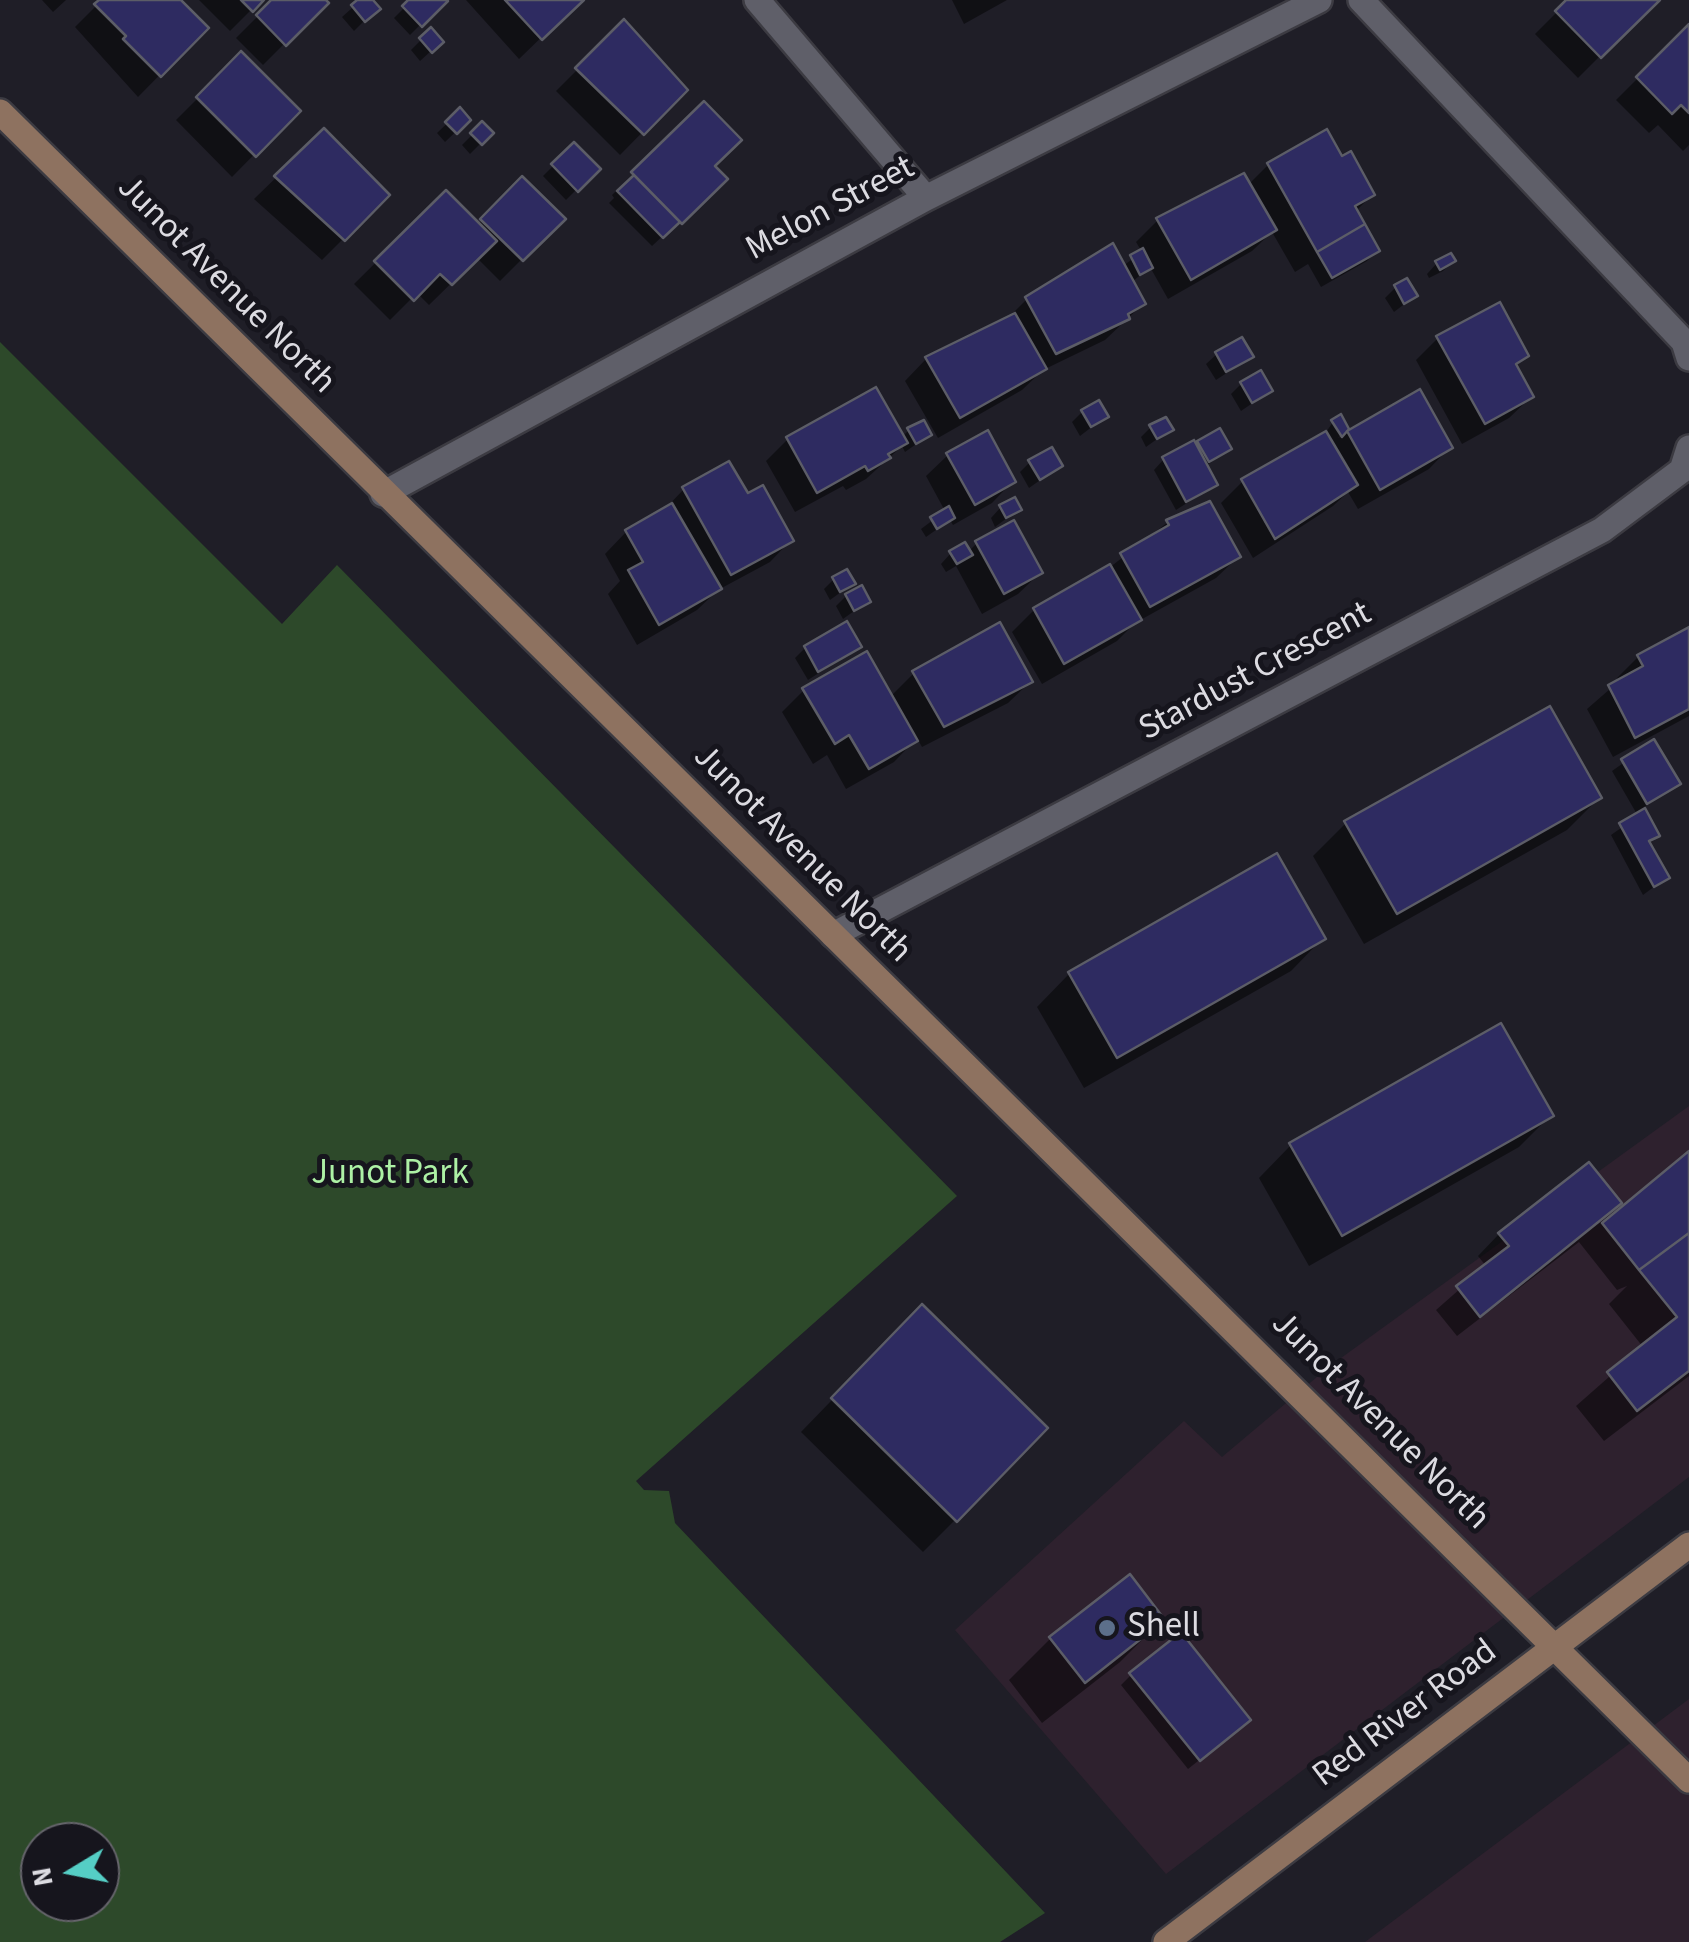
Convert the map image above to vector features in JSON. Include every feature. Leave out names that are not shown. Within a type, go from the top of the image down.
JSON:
[{"type":"main road","name":"Junot Avenue North","points":[[0,112],[1689,1780]]},
{"type":"main road","name":"Red River Road","points":[[1166,1942],[1689,1545]]},
{"type":"street","points":[[757,0],[926,198]]},
{"type":"street","name":"Melon Street","points":[[383,494],[926,198],[1318,0]]},
{"type":"street","points":[[1361,0],[1684,342],[1689,358]]},
{"type":"street","name":"Stardust Crescent","points":[[834,936],[1602,530],[1682,470],[1689,448]]},
{"type":"shaded area","points":[[1689,1106],[1689,1477],[1166,1874],[955,1630],[1184,1421],[1222,1457],[1330,1366]]},
{"type":"shaded area","points":[[1689,1699],[1689,1942],[1365,1942]]},
{"type":"green space","name":"Junot Park","points":[[0,342],[282,624],[337,565],[957,1196],[636,1481],[644,1490],[669,1491],[675,1523],[1045,1913],[1000,1942],[0,1942]]},
{"type":"building","points":[[99,0],[181,0],[209,28],[161,77],[94,4]]},
{"type":"building","points":[[241,0],[264,0],[253,12]]},
{"type":"building","points":[[271,0],[329,3],[286,46],[256,15]]},
{"type":"building","points":[[357,0],[373,0],[381,9],[365,22],[351,5]]},
{"type":"building","points":[[408,0],[448,1],[422,27],[402,6]]},
{"type":"building","points":[[505,0],[584,0],[542,40]]},
{"type":"building","points":[[1566,0],[1660,0],[1601,58],[1555,11]]},
{"type":"building","points":[[624,19],[688,90],[644,135],[575,68]]},
{"type":"building","points":[[1689,24],[1689,113],[1681,105],[1672,114],[1636,77]]},
{"type":"building","points":[[431,27],[444,42],[432,53],[419,38]]},
{"type":"building","points":[[241,51],[301,111],[256,157],[196,97]]},
{"type":"building","points":[[704,101],[742,140],[715,166],[728,179],[682,224],[631,172]]},
{"type":"building","points":[[460,107],[471,120],[457,134],[445,122]]},
{"type":"building","points":[[482,121],[494,133],[482,145],[470,133]]},
{"type":"building","points":[[324,128],[390,195],[345,241],[274,176]]},
{"type":"building","points":[[1327,129],[1342,156],[1351,151],[1375,195],[1355,206],[1365,224],[1317,252],[1267,163]]},
{"type":"building","points":[[574,142],[601,169],[578,192],[551,164]]},
{"type":"building","points":[[1244,173],[1277,230],[1191,280],[1156,218]]},
{"type":"building","points":[[634,175],[680,222],[663,238],[617,191]]},
{"type":"building","points":[[522,176],[566,219],[523,261],[480,219]]},
{"type":"building","points":[[446,190],[497,241],[452,285],[440,274],[414,301],[374,261]]},
{"type":"building","points":[[1365,224],[1380,251],[1332,278],[1317,252]]},
{"type":"building","points":[[1113,243],[1146,304],[1128,314],[1130,319],[1056,354],[1025,297]]},
{"type":"building","points":[[1143,248],[1153,268],[1140,275],[1130,255]]},
{"type":"building","points":[[1451,253],[1456,261],[1440,270],[1435,261]]},
{"type":"building","points":[[1407,278],[1418,296],[1404,304],[1394,285]]},
{"type":"building","points":[[1500,302],[1529,356],[1516,364],[1534,397],[1485,424],[1436,336]]},
{"type":"building","points":[[1015,313],[1047,369],[960,418],[925,357]]},
{"type":"building","points":[[1242,337],[1254,357],[1226,372],[1215,352]]},
{"type":"building","points":[[1261,370],[1273,391],[1252,403],[1240,382]]},
{"type":"building","points":[[876,387],[908,443],[868,471],[865,466],[817,493],[786,437]]},
{"type":"building","points":[[1420,389],[1453,448],[1380,490],[1347,431]]},
{"type":"building","points":[[1099,400],[1109,417],[1091,427],[1081,410]]},
{"type":"building","points":[[1341,414],[1349,429],[1342,437],[1331,420]]},
{"type":"building","points":[[1166,417],[1174,430],[1157,439],[1149,425]]},
{"type":"building","points":[[924,420],[932,435],[916,444],[907,428]]},
{"type":"building","points":[[1220,428],[1232,449],[1209,462],[1197,441]]},
{"type":"building","points":[[988,430],[1016,482],[975,505],[946,453]]},
{"type":"building","points":[[1326,431],[1358,485],[1275,539],[1241,479]]},
{"type":"building","points":[[1194,440],[1218,485],[1186,502],[1162,457]]},
{"type":"building","points":[[1052,447],[1063,466],[1040,480],[1028,460]]},
{"type":"building","points":[[729,461],[748,493],[763,485],[794,541],[731,575],[682,487]]},
{"type":"building","points":[[1015,497],[1022,510],[1006,518],[999,505]]},
{"type":"building","points":[[1210,501],[1241,557],[1150,607],[1120,553],[1169,525],[1166,520]]},
{"type":"building","points":[[672,503],[722,589],[659,625],[628,570],[643,562],[625,530]]},
{"type":"building","points":[[949,506],[955,518],[937,529],[930,517]]},
{"type":"building","points":[[1014,520],[1043,573],[1004,594],[975,541]]},
{"type":"building","points":[[965,542],[973,555],[957,564],[949,551]]},
{"type":"building","points":[[1110,564],[1142,620],[1064,664],[1033,608]]},
{"type":"building","points":[[847,569],[856,584],[840,592],[832,577]]},
{"type":"building","points":[[862,585],[871,602],[854,611],[845,594]]},
{"type":"building","points":[[847,621],[862,647],[818,672],[804,646]]},
{"type":"building","points":[[1000,622],[1033,682],[944,727],[912,671]]},
{"type":"building","points":[[1689,627],[1689,709],[1635,738],[1608,685],[1643,666],[1637,655]]},
{"type":"building","points":[[867,651],[918,741],[869,769],[849,735],[835,744],[802,688]]},
{"type":"building","points":[[1550,706],[1602,798],[1397,914],[1344,821]]},
{"type":"building","points":[[1654,739],[1681,784],[1647,804],[1621,759]]},
{"type":"building","points":[[1645,808],[1660,836],[1649,841],[1670,878],[1654,887],[1619,823]]},
{"type":"building","points":[[1277,853],[1326,939],[1117,1058],[1068,972]]},
{"type":"building","points":[[1501,1023],[1554,1116],[1342,1236],[1289,1143]]},
{"type":"building","points":[[1689,1151],[1689,1233],[1639,1270],[1602,1223]]},
{"type":"building","points":[[1589,1162],[1622,1203],[1480,1317],[1456,1286],[1509,1246],[1498,1233]]},
{"type":"building","points":[[1689,1233],[1689,1371],[1637,1411],[1607,1372],[1677,1317],[1639,1270]]},
{"type":"building","points":[[922,1304],[1048,1428],[957,1522],[831,1398]]},
{"type":"building","name":"Shell","points":[[1130,1574],[1165,1620],[1085,1683],[1049,1637]]},
{"type":"building","points":[[1181,1632],[1251,1720],[1200,1761],[1129,1673]]},
{"type":"place","name":"Shell","points":[[1107,1628]]}]
